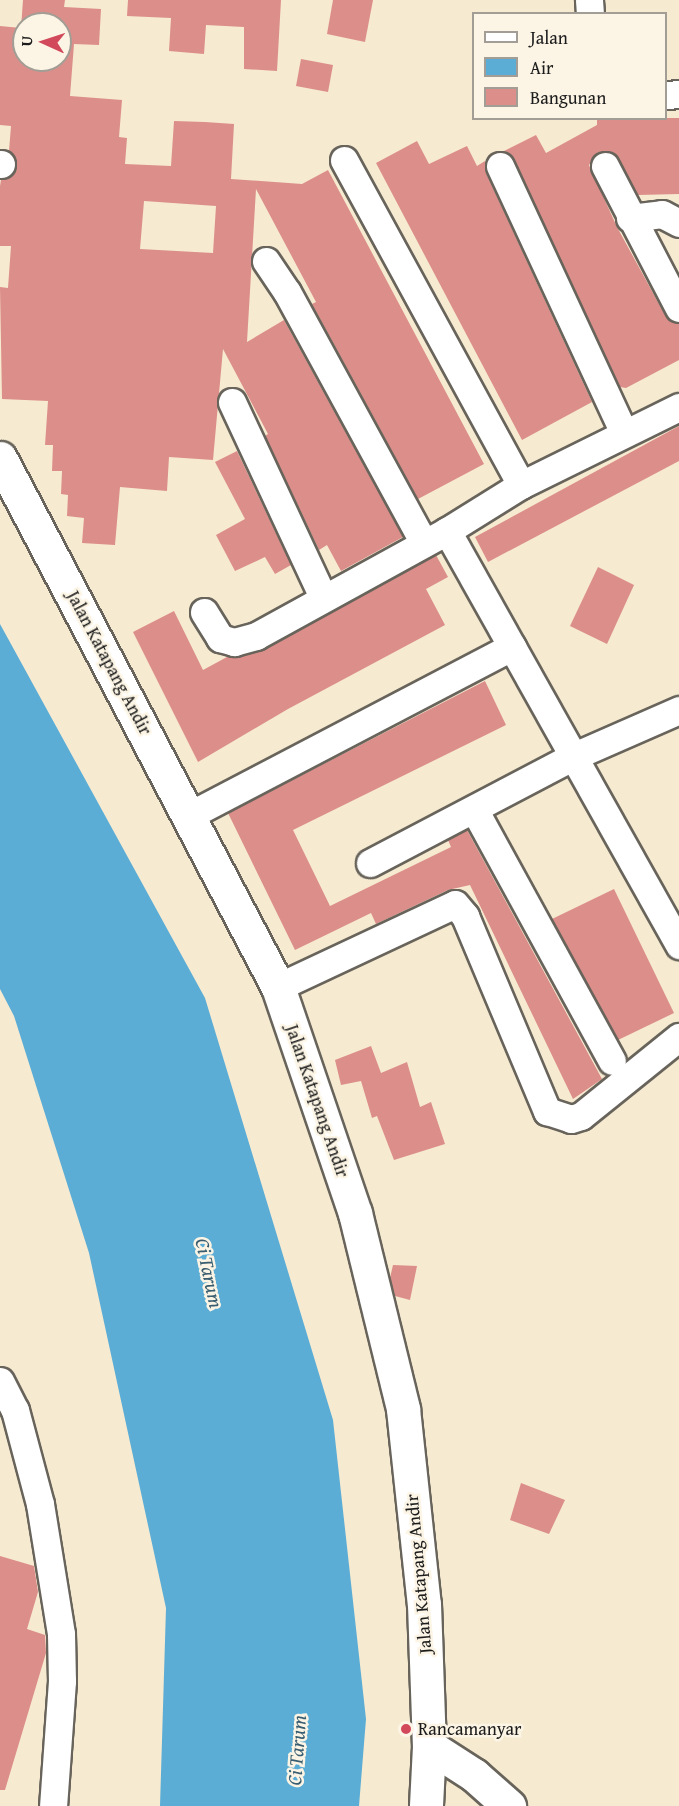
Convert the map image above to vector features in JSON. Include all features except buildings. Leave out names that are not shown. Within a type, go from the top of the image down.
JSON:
[{"type":"street","points":[[344,160],[521,485]]},
{"type":"street","points":[[500,166],[624,433]]},
{"type":"street","points":[[605,166],[630,218],[679,308]]},
{"type":"street","points":[[630,218],[662,214],[679,223]]},
{"type":"street","points":[[266,261],[435,537],[512,647],[679,945]]},
{"type":"street","points":[[232,402],[323,597]]},
{"type":"street","points":[[204,612],[214,633],[234,642],[256,636],[435,537],[521,485],[679,407]]},
{"type":"street","name":"Jalan Katapang Andir","points":[[0,458],[278,987],[355,1213],[403,1409],[424,1604],[429,1746],[426,1806]]},
{"type":"street","points":[[189,815],[512,647]]},
{"type":"street","points":[[370,863],[572,757],[676,719]]},
{"type":"street","points":[[474,809],[612,1061]]},
{"type":"street","points":[[278,987],[455,904],[465,916],[547,1110],[571,1119],[581,1116],[679,1037]]},
{"type":"street","points":[[0,1380],[15,1410],[40,1504],[61,1634],[62,1681],[53,1806]]},
{"type":"street","points":[[429,1746],[474,1774],[509,1806]]},
{"type":"water","name":"Ci Tarum","points":[[0,624],[205,998],[333,1420],[366,1719],[359,1806],[160,1806],[166,1608],[89,1253],[14,1016],[0,989]]},
{"type":"place","name":"Rancamanyar","points":[[406,1729]]}]
